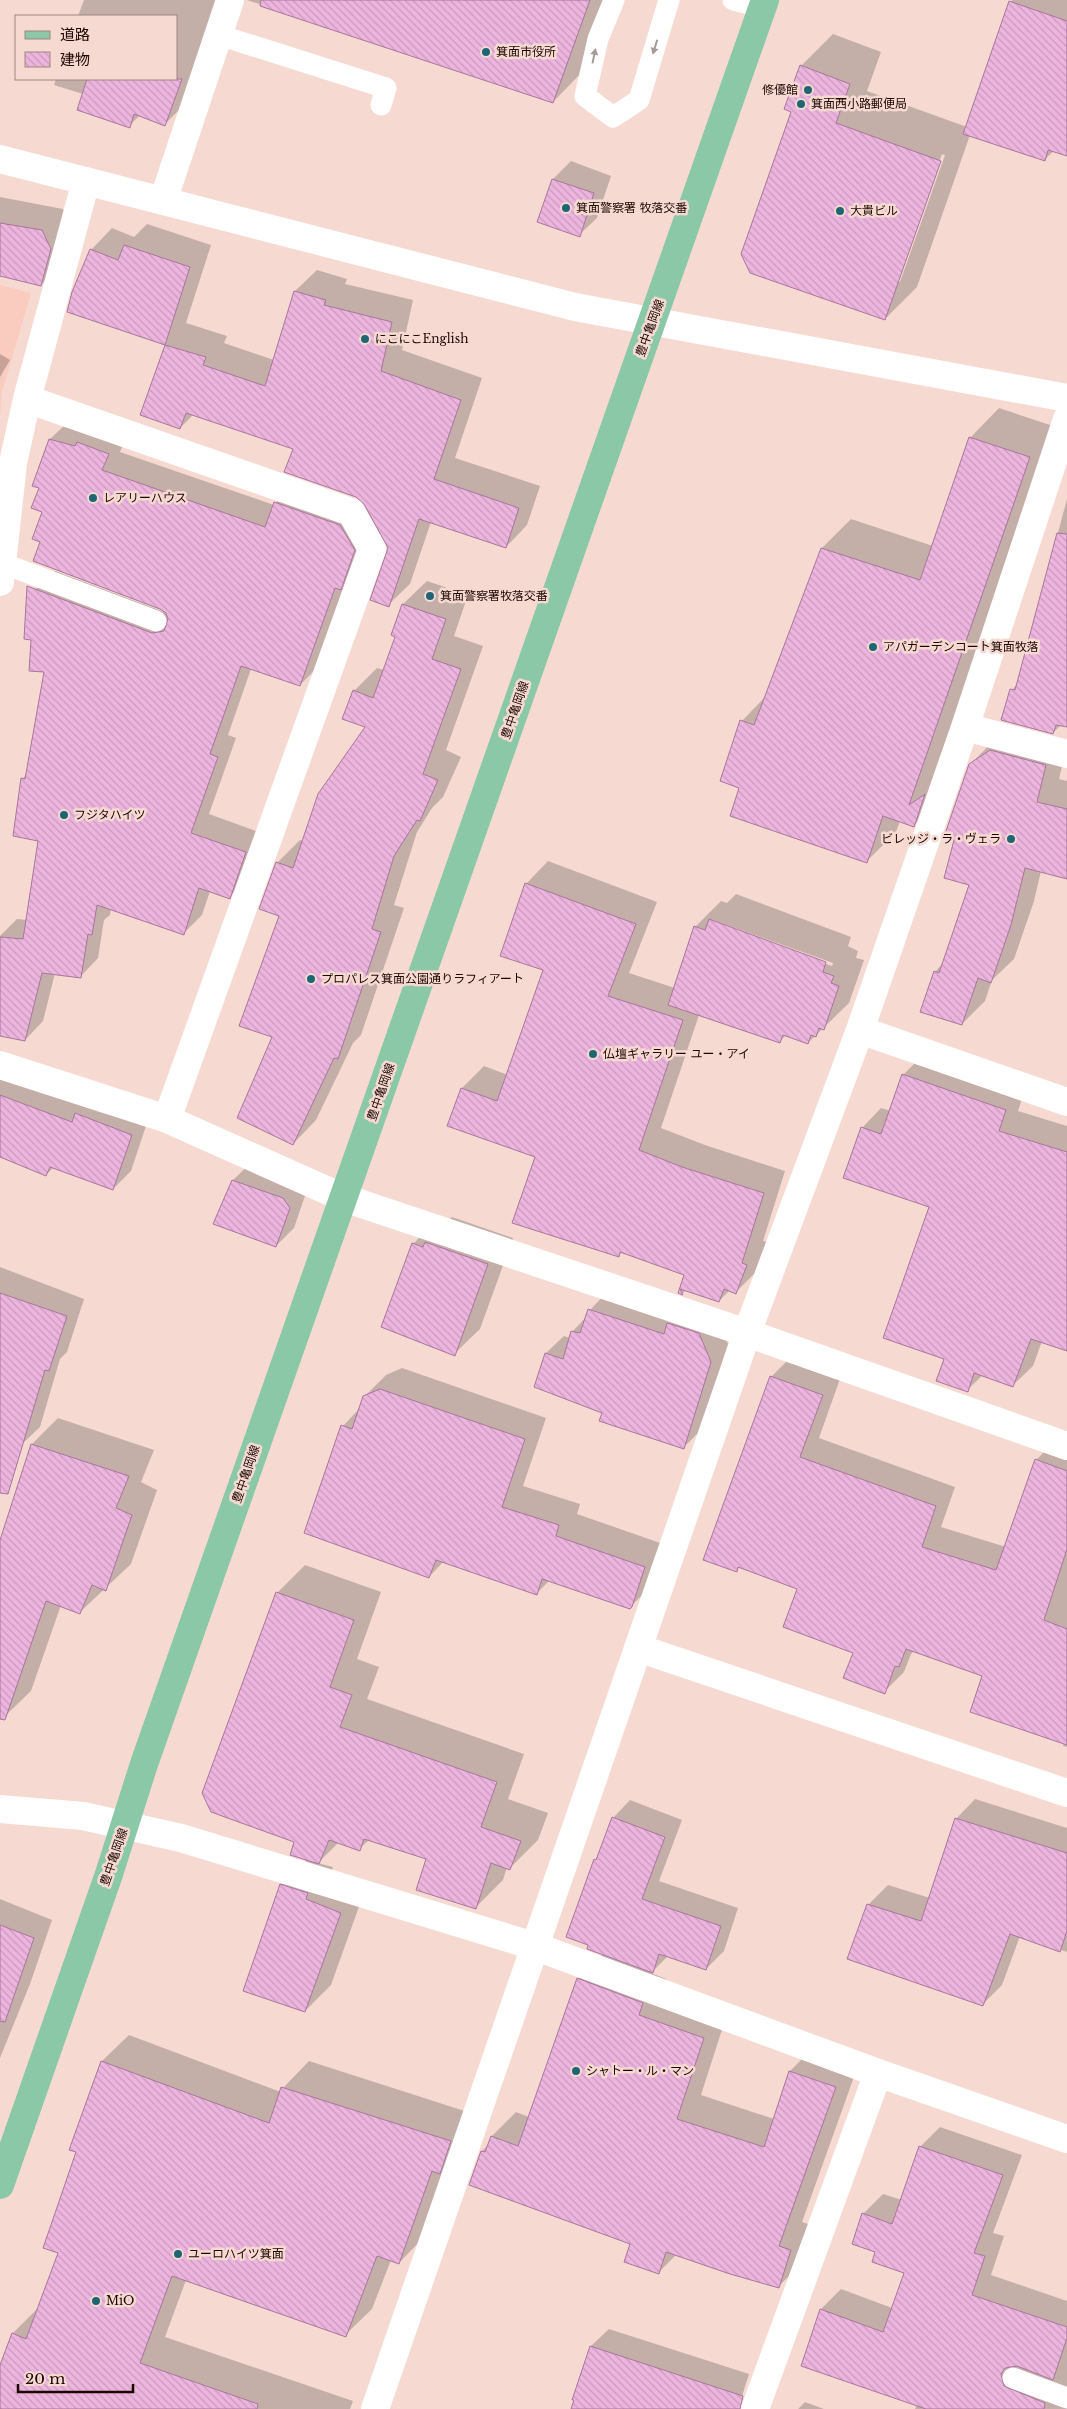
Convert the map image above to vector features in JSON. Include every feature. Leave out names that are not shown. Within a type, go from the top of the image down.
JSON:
[{"type":"main road","name":"豊中亀岡線","points":[[0,2185],[125,1826],[150,1746],[763,4]]},
{"type":"street","points":[[163,201],[230,0]]},
{"type":"street","points":[[0,159],[575,306],[1067,398]]},
{"type":"street","points":[[1,573],[6,465],[27,399],[86,182]]},
{"type":"street","points":[[27,399],[351,512],[372,549],[167,1119]]},
{"type":"street","points":[[375,2409],[747,1333],[860,1030],[965,727],[1067,419]]},
{"type":"street","points":[[965,727],[1067,754]]},
{"type":"street","points":[[860,1030],[1067,1102]]},
{"type":"street","points":[[0,1065],[167,1119],[344,1198],[747,1333],[1067,1446]]},
{"type":"street","points":[[638,1648],[1067,1793]]},
{"type":"street","points":[[0,1809],[83,1816],[181,1838],[534,1946],[878,2073],[1067,2139]]},
{"type":"street","points":[[756,2409],[878,2073]]},
{"type":"lane","points":[[614,0],[598,39],[585,96],[613,117],[638,100],[669,0]]},
{"type":"lane","points":[[733,0],[763,4]]},
{"type":"lane","points":[[219,35],[386,88],[381,105]]},
{"type":"lane","points":[[1,573],[156,621]]},
{"type":"lane","points":[[1013,2378],[1067,2398]]},
{"type":"shaded area","points":[[0,285],[31,293],[2,392],[0,417]]},
{"type":"building","name":"箕面市役所","points":[[261,0],[590,0],[553,103],[260,6]]},
{"type":"building","points":[[1009,1],[1067,21],[1067,156],[1048,150],[1045,161],[963,134]]},
{"type":"building","name":"大貴ビル","points":[[800,65],[850,84],[836,123],[941,161],[885,320],[750,273],[741,254],[791,112],[784,109]]},
{"type":"building","points":[[182,79],[165,126],[134,114],[130,128],[77,110],[87,80]]},
{"type":"building","name":"箕面警察署 牧落交番","points":[[552,179],[594,193],[580,237],[537,222]]},
{"type":"building","points":[[0,223],[42,230],[51,249],[41,286],[0,276]]},
{"type":"building","points":[[124,245],[190,267],[165,345],[67,312],[72,292],[90,249],[118,260]]},
{"type":"building","points":[[294,291],[326,300],[324,305],[392,322],[381,371],[461,400],[434,479],[519,508],[506,548],[419,519],[389,607],[370,600],[388,548],[364,504],[356,497],[284,472],[293,449],[186,413],[180,429],[140,415],[165,345],[206,357],[203,365],[265,386]]},
{"type":"building","points":[[969,437],[1030,457],[909,805],[925,794],[914,827],[883,816],[867,863],[730,816],[739,788],[720,781],[740,720],[754,725],[821,548],[920,580]]},
{"type":"building","points":[[49,439],[75,446],[77,442],[109,454],[102,470],[265,527],[274,502],[340,525],[355,550],[341,590],[335,588],[300,686],[241,666],[210,754],[218,757],[191,833],[246,852],[230,899],[199,888],[184,935],[97,905],[92,935],[88,934],[81,978],[42,973],[25,1041],[0,1036],[0,937],[23,939],[38,841],[13,836],[21,778],[25,779],[44,672],[29,671],[31,640],[24,639],[27,586],[152,633],[164,631],[168,619],[166,613],[160,609],[33,561],[40,542],[32,539],[42,512],[31,508],[39,488],[32,486]]},
{"type":"building","points":[[1057,533],[1067,534],[1067,727],[1056,725],[1053,734],[1001,720],[1010,689],[1015,690]]},
{"type":"building","points":[[402,604],[446,619],[432,659],[461,669],[423,774],[438,780],[420,821],[417,820],[394,856],[372,929],[381,932],[338,1059],[334,1058],[293,1145],[237,1118],[272,1037],[239,1026],[279,916],[259,909],[276,862],[293,868],[318,794],[365,727],[342,719],[353,690],[373,698],[395,637],[391,635]]},
{"type":"building","points":[[990,750],[1046,765],[1037,802],[1067,809],[1067,879],[1025,868],[1011,925],[991,983],[978,978],[962,1025],[920,1012],[934,971],[939,973],[969,885],[944,878],[954,840],[944,837],[969,764]]},
{"type":"building","points":[[525,883],[636,924],[608,996],[683,1020],[639,1150],[682,1167],[764,1193],[742,1263],[747,1265],[736,1294],[724,1289],[719,1302],[680,1289],[683,1295],[678,1293],[684,1275],[620,1252],[619,1257],[512,1223],[535,1157],[447,1126],[461,1088],[497,1101],[543,970],[500,956]]},
{"type":"building","points":[[709,919],[826,962],[823,972],[834,976],[831,983],[839,986],[824,1030],[819,1028],[816,1037],[811,1035],[808,1044],[783,1035],[780,1043],[668,1005],[694,926],[705,930]]},
{"type":"building","points":[[902,1074],[1006,1110],[999,1131],[1067,1152],[1067,1351],[1031,1339],[1013,1387],[974,1373],[968,1392],[936,1381],[944,1359],[883,1338],[929,1207],[843,1178],[861,1127],[881,1134]]},
{"type":"building","points":[[0,1095],[72,1122],[75,1113],[132,1135],[113,1190],[50,1167],[46,1176],[0,1157]]},
{"type":"building","points":[[232,1180],[283,1198],[290,1208],[276,1247],[213,1224]]},
{"type":"building","points":[[425,1242],[488,1264],[455,1356],[381,1327],[412,1243],[423,1247]]},
{"type":"building","points":[[0,1293],[67,1316],[49,1371],[45,1370],[8,1494],[0,1493]]},
{"type":"building","points":[[588,1309],[664,1334],[667,1323],[699,1333],[711,1362],[684,1449],[599,1421],[602,1413],[534,1387],[545,1353],[563,1359],[571,1331],[580,1333]]},
{"type":"building","points":[[770,1376],[823,1395],[800,1457],[936,1506],[922,1547],[996,1570],[1035,1459],[1067,1471],[1067,1549],[1044,1620],[1067,1629],[1067,1745],[970,1712],[982,1676],[906,1649],[899,1667],[895,1666],[885,1694],[843,1678],[853,1653],[783,1627],[797,1589],[738,1567],[737,1572],[703,1560]]},
{"type":"building","points":[[380,1389],[525,1439],[502,1507],[559,1525],[556,1536],[645,1567],[632,1607],[630,1609],[542,1579],[537,1595],[436,1560],[429,1578],[304,1533],[341,1425],[352,1429],[363,1396]]},
{"type":"building","points":[[31,1444],[129,1476],[116,1508],[132,1515],[106,1591],[92,1585],[80,1614],[46,1601],[5,1720],[0,1719],[0,1540]]},
{"type":"building","points":[[276,1592],[354,1620],[330,1687],[352,1695],[340,1727],[497,1782],[481,1827],[521,1841],[510,1870],[491,1863],[476,1909],[416,1890],[426,1859],[364,1839],[360,1851],[329,1840],[319,1864],[290,1855],[294,1842],[211,1812],[202,1793]]},
{"type":"building","points":[[612,1817],[665,1837],[642,1899],[721,1926],[706,1970],[659,1954],[653,1973],[587,1949],[588,1945],[566,1937],[594,1859],[596,1860]]},
{"type":"building","points":[[955,1818],[1067,1853],[1067,1931],[1060,1952],[1010,1934],[983,2006],[847,1959],[867,1904],[921,1921]]},
{"type":"building","points":[[280,1884],[308,1893],[306,1899],[341,1913],[305,2012],[243,1991]]},
{"type":"building","points":[[0,1925],[34,1938],[5,2022],[0,2021]]},
{"type":"building","points":[[577,1978],[643,2003],[639,2015],[704,2038],[677,2119],[764,2147],[789,2071],[836,2087],[779,2246],[791,2250],[779,2288],[730,2274],[666,2252],[659,2274],[624,2262],[630,2244],[469,2185],[481,2151],[485,2152],[491,2136],[518,2146]]},
{"type":"building","points":[[101,2061],[269,2123],[281,2087],[451,2141],[440,2174],[432,2171],[399,2264],[377,2256],[346,2337],[172,2276],[140,2363],[258,2404],[257,2409],[0,2409],[0,2365],[12,2333],[26,2339],[58,2253],[43,2248],[76,2152],[69,2150]]},
{"type":"building","points":[[919,2146],[1003,2175],[974,2253],[985,2256],[972,2295],[1067,2327],[1067,2338],[1053,2380],[1017,2366],[1005,2368],[1001,2374],[1004,2386],[1045,2403],[1044,2409],[926,2409],[801,2366],[820,2309],[883,2332],[904,2273],[872,2262],[875,2252],[852,2244],[862,2213],[892,2224]]},
{"type":"building","points":[[590,2346],[743,2396],[740,2409],[571,2409],[574,2400],[572,2400]]},
{"type":"place","name":"箕面市役所","points":[[486,52]]},
{"type":"place","name":"修優館","points":[[808,90]]},
{"type":"place","name":"箕面西小路郵便局","points":[[801,104]]},
{"type":"place","name":"箕面警察署 牧落交番","points":[[566,208]]},
{"type":"place","name":"大貴ビル","points":[[840,211]]},
{"type":"place","name":"にこにこEnglish","points":[[365,339]]},
{"type":"place","name":"レアリーハウス","points":[[93,498]]},
{"type":"place","name":"箕面警察署牧落交番","points":[[430,596]]},
{"type":"place","name":"アパガーデンコート箕面牧落","points":[[873,647]]},
{"type":"place","name":"フジタハイツ","points":[[64,815]]},
{"type":"place","name":"ビレッジ・ラ・ヴェラ","points":[[1011,839]]},
{"type":"place","name":"プロパレス箕面公園通りラフィアート","points":[[311,979]]},
{"type":"place","name":"仏壇ギャラリー ユー・アイ","points":[[593,1054]]},
{"type":"place","name":"シャトー・ル・マン","points":[[576,2071]]},
{"type":"place","name":"ユーロハイツ箕面","points":[[178,2254]]},
{"type":"place","name":"MiO","points":[[96,2301]]}]
